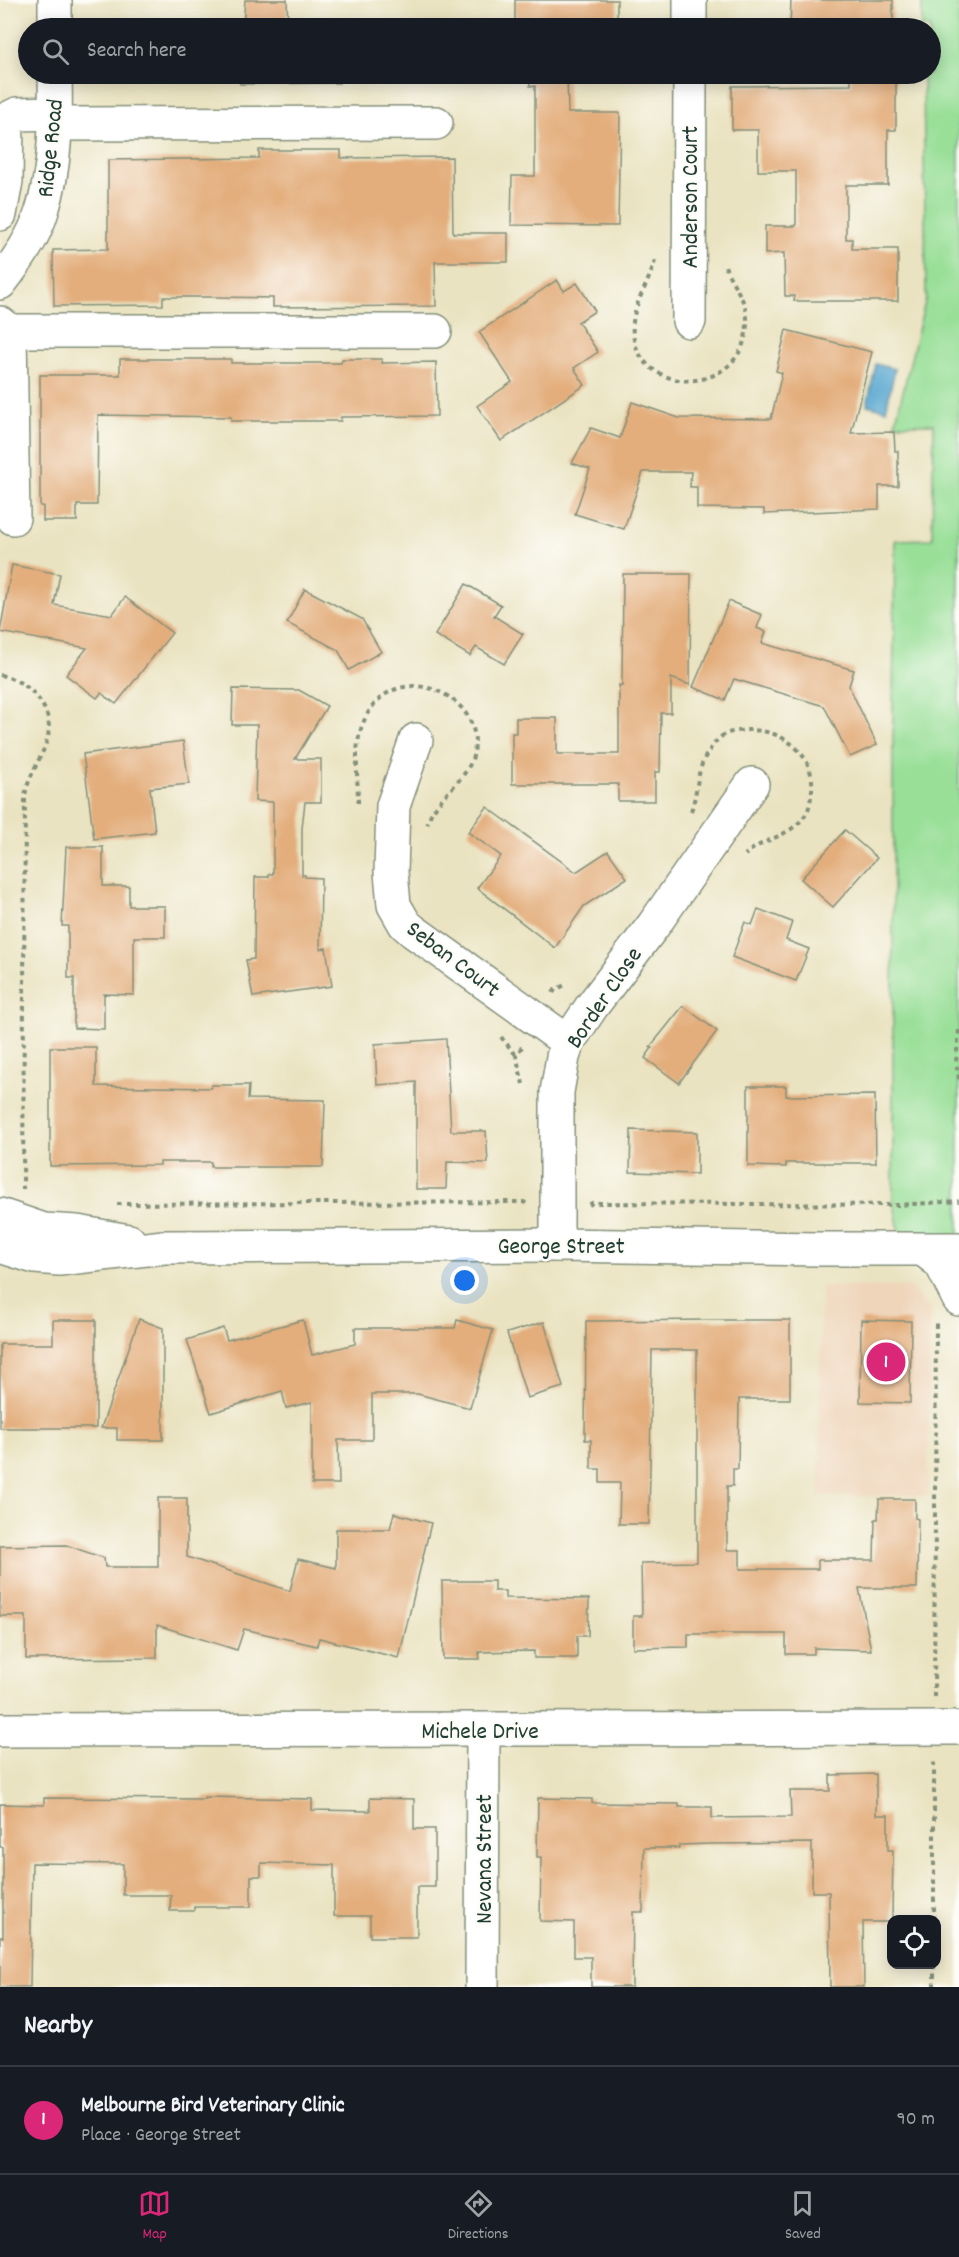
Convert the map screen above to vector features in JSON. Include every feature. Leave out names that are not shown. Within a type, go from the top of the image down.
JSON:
[{"type":"street","points":[[55,0],[55,18]]},
{"type":"street","points":[[690,0],[690,18]]},
{"type":"street","name":"Ridge Road","points":[[0,283],[29,242],[42,213],[50,181],[55,119],[55,84]]},
{"type":"street","name":"Anderson Court","points":[[689,321],[690,84]]},
{"type":"street","points":[[0,214],[6,181],[7,119],[17,114],[55,119],[436,123]]},
{"type":"street","points":[[13,518],[5,327],[435,331]]},
{"type":"street","name":"Seban Court","points":[[416,740],[393,806],[391,884],[394,905],[405,924],[413,931],[568,1042]]},
{"type":"street","name":"Border Close","points":[[557,1245],[557,1092],[568,1042],[653,926],[752,784]]},
{"type":"street","name":"George Street","points":[[12,1207],[44,1230],[77,1232],[164,1246]]},
{"type":"street","name":"George Street","points":[[0,1246],[35,1257],[59,1259],[164,1246],[557,1245],[959,1249]]},
{"type":"street","points":[[924,1250],[941,1263],[948,1306]]},
{"type":"street","name":"Michele Drive","points":[[0,1730],[959,1728]]},
{"type":"street","name":"Nevana Street","points":[[482,1987],[483,1730]]},
{"type":"path","points":[[0,675],[16,680],[27,688],[45,711],[49,723],[45,749],[27,785],[25,796],[12,1207]]},
{"type":"path","points":[[358,810],[358,751],[360,730],[366,716],[384,694],[399,687],[429,686],[462,709],[470,721],[475,750],[470,765],[435,808],[424,832]]},
{"type":"path","points":[[546,983],[555,990]]},
{"type":"path","points":[[959,1030],[956,1062],[959,1079]]},
{"type":"path","points":[[496,1034],[516,1055]]},
{"type":"path","points":[[587,1208],[592,1203],[898,1205],[959,1201]]},
{"type":"path","points":[[105,1204],[524,1202],[528,1207]]},
{"type":"path","points":[[934,1701],[948,1306]]},
{"type":"path","points":[[934,1758],[934,1915]]},
{"type":"path","points":[[934,1969],[934,1987]]},
{"type":"shaded area","points":[[821,1286],[911,1287],[930,1310],[928,1496],[819,1496]]},
{"type":"green space","points":[[922,0],[959,0],[959,1249],[903,1250],[893,1199],[895,540],[932,539],[934,424],[895,424],[926,298],[923,84],[941,84],[941,18],[922,18]]},
{"type":"water","points":[[876,364],[895,369],[886,410],[867,405]]},
{"type":"building","points":[[245,0],[287,0],[288,18],[244,18]]},
{"type":"building","points":[[515,0],[617,0],[617,18],[515,18]]},
{"type":"building","points":[[791,0],[893,0],[893,18],[790,18]]},
{"type":"building","points":[[530,84],[567,84],[568,113],[620,113],[618,226],[511,225],[512,176],[535,176],[535,86],[530,86]]},
{"type":"building","points":[[896,84],[896,130],[888,130],[888,185],[846,185],[846,239],[852,239],[852,249],[898,249],[898,301],[794,301],[795,296],[785,296],[784,253],[765,254],[765,226],[796,226],[796,171],[758,171],[758,130],[732,130],[732,86]]},
{"type":"building","points":[[259,150],[341,150],[341,158],[452,157],[453,233],[508,233],[508,262],[435,262],[436,306],[273,307],[273,298],[163,297],[163,305],[54,306],[53,250],[108,249],[108,160],[259,158]]},
{"type":"building","points":[[557,280],[564,291],[577,283],[595,311],[578,322],[598,352],[574,368],[585,385],[501,441],[477,406],[512,382],[479,332]]},
{"type":"building","points":[[786,330],[872,352],[851,433],[894,432],[895,451],[898,451],[898,486],[879,486],[879,509],[764,514],[764,509],[697,508],[697,487],[690,487],[691,472],[643,472],[624,529],[575,514],[590,469],[572,463],[591,428],[620,438],[632,402],[679,418],[771,419],[782,373],[776,371]]},
{"type":"building","points":[[120,359],[231,359],[231,363],[341,363],[342,359],[382,359],[382,363],[436,362],[437,416],[341,417],[341,421],[231,421],[231,417],[98,415],[97,505],[77,505],[77,521],[43,521],[43,506],[40,506],[40,375],[120,375]]},
{"type":"building","points":[[12,565],[60,574],[54,605],[112,615],[125,597],[172,633],[116,704],[101,693],[97,698],[66,675],[87,648],[0,632]]},
{"type":"building","points":[[623,574],[691,574],[690,685],[671,678],[671,713],[661,713],[660,772],[655,772],[655,801],[618,801],[618,784],[512,784],[512,733],[516,733],[516,718],[557,718],[557,754],[619,754]]},
{"type":"building","points":[[466,584],[501,605],[494,616],[523,634],[504,664],[476,647],[470,656],[435,635]]},
{"type":"building","points":[[305,589],[362,619],[381,652],[349,670],[338,650],[287,623]]},
{"type":"building","points":[[729,601],[762,615],[757,628],[766,632],[762,643],[854,670],[849,686],[877,745],[850,757],[824,706],[734,679],[725,700],[693,687]]},
{"type":"building","points":[[233,689],[299,690],[327,706],[295,759],[321,759],[321,802],[305,802],[302,828],[302,875],[321,878],[320,949],[326,948],[332,986],[253,997],[246,960],[254,959],[255,877],[269,877],[269,874],[273,874],[273,802],[255,801],[257,725],[232,725]]},
{"type":"building","points":[[183,741],[189,784],[150,788],[155,832],[94,839],[83,754]]},
{"type":"building","points":[[487,807],[576,872],[608,851],[627,878],[584,906],[555,948],[477,888],[501,856],[468,832]]},
{"type":"building","points":[[845,830],[877,858],[833,907],[801,879]]},
{"type":"building","points":[[66,847],[103,847],[103,886],[129,886],[129,906],[165,906],[165,937],[134,937],[134,995],[104,994],[104,1029],[74,1028],[74,978],[68,978],[68,926],[62,926]]},
{"type":"building","points":[[758,909],[792,922],[786,940],[809,949],[796,981],[732,957],[745,922],[752,925]]},
{"type":"building","points":[[683,1006],[717,1031],[679,1083],[645,1058],[652,1048],[650,1047]]},
{"type":"building","points":[[446,1039],[451,1131],[486,1131],[488,1163],[447,1162],[446,1189],[416,1189],[416,1082],[377,1085],[375,1044]]},
{"type":"building","points":[[50,1047],[96,1047],[96,1086],[211,1088],[211,1085],[249,1085],[248,1099],[325,1100],[323,1167],[211,1167],[211,1162],[50,1166]]},
{"type":"building","points":[[748,1086],[786,1086],[786,1096],[875,1095],[876,1163],[786,1163],[786,1167],[748,1166]]},
{"type":"building","points":[[631,1130],[697,1132],[697,1174],[630,1172]]},
{"type":"building","points":[[139,1319],[163,1328],[163,1440],[117,1440],[117,1428],[101,1428]]},
{"type":"building","points":[[53,1320],[96,1320],[96,1428],[0,1428],[0,1344],[53,1344]]},
{"type":"building","points":[[303,1320],[312,1355],[355,1344],[355,1328],[455,1328],[457,1320],[493,1330],[470,1408],[418,1394],[372,1394],[372,1440],[338,1440],[339,1484],[312,1484],[312,1402],[286,1408],[282,1391],[211,1413],[187,1340],[223,1328],[227,1340]]},
{"type":"building","points":[[790,1320],[790,1399],[739,1399],[738,1469],[733,1469],[733,1486],[727,1486],[727,1550],[740,1550],[740,1569],[818,1569],[818,1560],[874,1560],[875,1519],[878,1519],[879,1499],[915,1499],[915,1518],[918,1519],[917,1588],[859,1588],[871,1650],[814,1648],[814,1654],[786,1654],[786,1634],[688,1634],[688,1647],[633,1648],[633,1616],[642,1616],[641,1563],[697,1562],[697,1350],[652,1350],[649,1524],[619,1524],[620,1483],[600,1483],[600,1469],[591,1469],[591,1440],[585,1440],[586,1321]]},
{"type":"building","points":[[861,1320],[911,1321],[910,1403],[860,1402]]},
{"type":"building","points":[[544,1322],[563,1387],[527,1398],[507,1333]]},
{"type":"building","points":[[158,1498],[187,1498],[187,1557],[290,1591],[298,1559],[336,1568],[336,1529],[390,1529],[394,1513],[431,1523],[399,1658],[319,1638],[317,1646],[244,1629],[237,1650],[157,1625],[157,1658],[26,1659],[26,1616],[0,1616],[0,1546],[66,1545],[104,1558],[105,1567],[158,1567]]},
{"type":"building","points":[[442,1581],[494,1581],[494,1591],[505,1591],[505,1598],[589,1599],[588,1636],[577,1636],[577,1658],[534,1658],[534,1651],[479,1652],[480,1659],[443,1659]]},
{"type":"building","points":[[876,1774],[876,1815],[888,1815],[888,1850],[893,1850],[892,1915],[887,1915],[887,1922],[863,1922],[864,1987],[830,1987],[829,1892],[812,1892],[812,1843],[712,1844],[679,1845],[679,1848],[644,1848],[643,1912],[633,1912],[632,1987],[591,1987],[591,1957],[574,1957],[574,1922],[540,1921],[541,1857],[537,1857],[538,1798],[592,1799],[592,1803],[679,1804],[679,1807],[712,1807],[712,1818],[791,1817],[790,1791],[830,1791],[830,1775]]},
{"type":"building","points":[[204,1797],[312,1799],[312,1810],[370,1811],[370,1798],[414,1799],[414,1829],[435,1829],[435,1887],[417,1887],[417,1937],[370,1937],[370,1916],[334,1916],[334,1865],[261,1863],[261,1876],[251,1876],[251,1907],[194,1907],[194,1911],[170,1911],[171,1895],[123,1895],[123,1864],[32,1863],[30,1987],[0,1987],[0,1937],[3,1937],[3,1847],[0,1847],[0,1804],[44,1805],[44,1798],[204,1799]]},
{"type":"place","name":"Melbourne Bird Veterinary Clinic","points":[[886,1362]]}]
